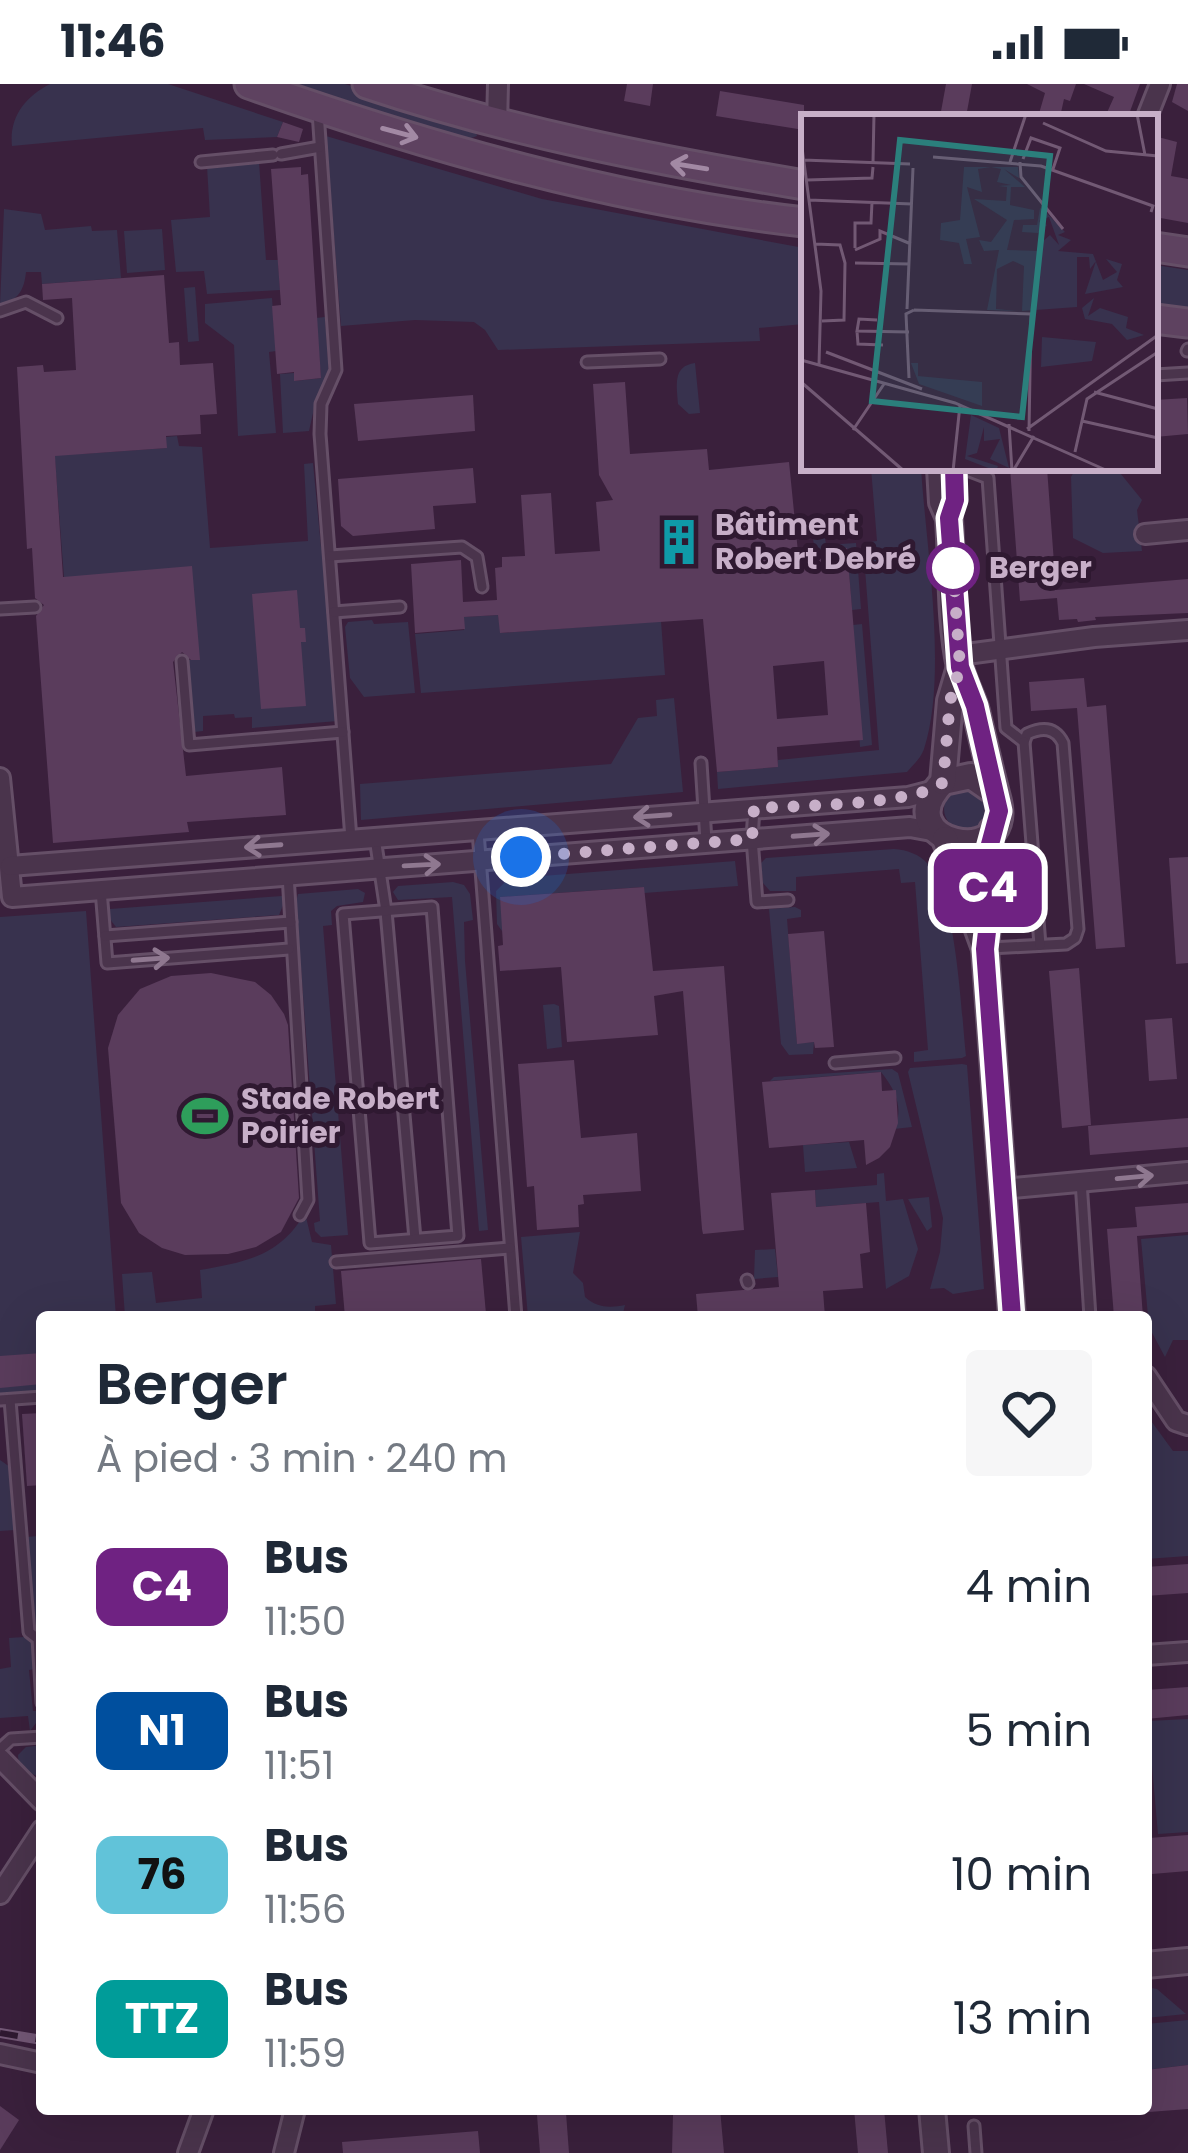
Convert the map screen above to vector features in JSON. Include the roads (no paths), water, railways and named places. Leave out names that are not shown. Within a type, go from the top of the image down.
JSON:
[{"type":"main road","points":[[249,84],[317,108],[601,186],[801,221]]},
{"type":"main road","points":[[367,84],[497,125],[605,151],[801,184]]},
{"type":"main road","points":[[496,159],[497,125]]},
{"type":"main road","points":[[1158,247],[1188,252]]},
{"type":"main road","points":[[1158,319],[1188,323]]},
{"type":"street","points":[[497,125],[498,84]]},
{"type":"street","points":[[1148,114],[1160,84]]},
{"type":"street","points":[[940,471],[942,502],[949,518],[959,661],[975,706],[999,811],[986,859],[989,914],[985,949],[1012,1311]]},
{"type":"street","points":[[949,518],[955,500],[954,471]]},
{"type":"street","points":[[1145,533],[1188,530]]},
{"type":"street","points":[[959,661],[1094,637],[1188,629]]},
{"type":"street","points":[[959,661],[939,786],[929,811],[985,949]]},
{"type":"street","points":[[5,866],[908,797],[971,776],[994,792]]},
{"type":"street","points":[[0,778],[6,897],[910,827],[970,844],[992,830]]},
{"type":"street","points":[[1002,1189],[1188,1172]]},
{"type":"street","points":[[1152,1385],[1176,1420],[1188,1424]]},
{"type":"street","points":[[1152,1654],[1188,1652]]},
{"type":"street","points":[[0,1753],[36,1794]]},
{"type":"street","points":[[0,1894],[36,1840]]},
{"type":"street","points":[[1152,1964],[1188,1961]]},
{"type":"street","points":[[0,2054],[36,2062]]},
{"type":"street","points":[[188,2153],[202,2115]]},
{"type":"street","points":[[284,2153],[294,2115]]},
{"type":"street","points":[[933,2115],[936,2153]]},
{"type":"lane","points":[[317,108],[336,370],[321,404],[351,839]]},
{"type":"lane","points":[[201,162],[320,147]]},
{"type":"lane","points":[[0,310],[26,302],[57,318]]},
{"type":"lane","points":[[587,362],[660,358]]},
{"type":"lane","points":[[1158,375],[1188,373]]},
{"type":"lane","points":[[984,472],[1006,728],[1024,742]]},
{"type":"lane","points":[[330,556],[462,547],[477,557],[482,587]]},
{"type":"lane","points":[[0,609],[35,607]]},
{"type":"lane","points":[[334,613],[400,608]]},
{"type":"lane","points":[[182,661],[189,745],[343,732]]},
{"type":"lane","points":[[985,949],[1066,944],[1078,929],[1063,743],[1050,730],[1027,734],[1024,742],[1040,945]]},
{"type":"lane","points":[[701,763],[706,843]]},
{"type":"lane","points":[[754,808],[758,902],[788,900]]},
{"type":"lane","points":[[478,830],[515,1311]]},
{"type":"lane","points":[[375,838],[386,911],[415,1239]]},
{"type":"lane","points":[[288,875],[308,1200],[300,1215]]},
{"type":"lane","points":[[101,890],[107,963],[290,949]]},
{"type":"lane","points":[[432,907],[458,1235],[370,1243],[343,914],[386,911],[432,907]]},
{"type":"lane","points":[[106,936],[291,922]]},
{"type":"lane","points":[[835,1063],[895,1058]]},
{"type":"lane","points":[[1082,1181],[1090,1311]]},
{"type":"lane","points":[[336,1262],[510,1248]]},
{"type":"lane","points":[[36,1397],[5,1400],[29,1632],[36,1638]]},
{"type":"lane","points":[[0,1753],[11,1739],[36,1737]]},
{"type":"lane","points":[[974,2126],[976,2153]]},
{"type":"railway","points":[[0,2033],[36,2039]]},
{"type":"place","name":"Bâtiment Robert Debré","points":[[679,542]]},
{"type":"place","name":"Berger","points":[[953,568]]},
{"type":"place","name":"Stade Robert Poirier","points":[[205,1116]]}]
